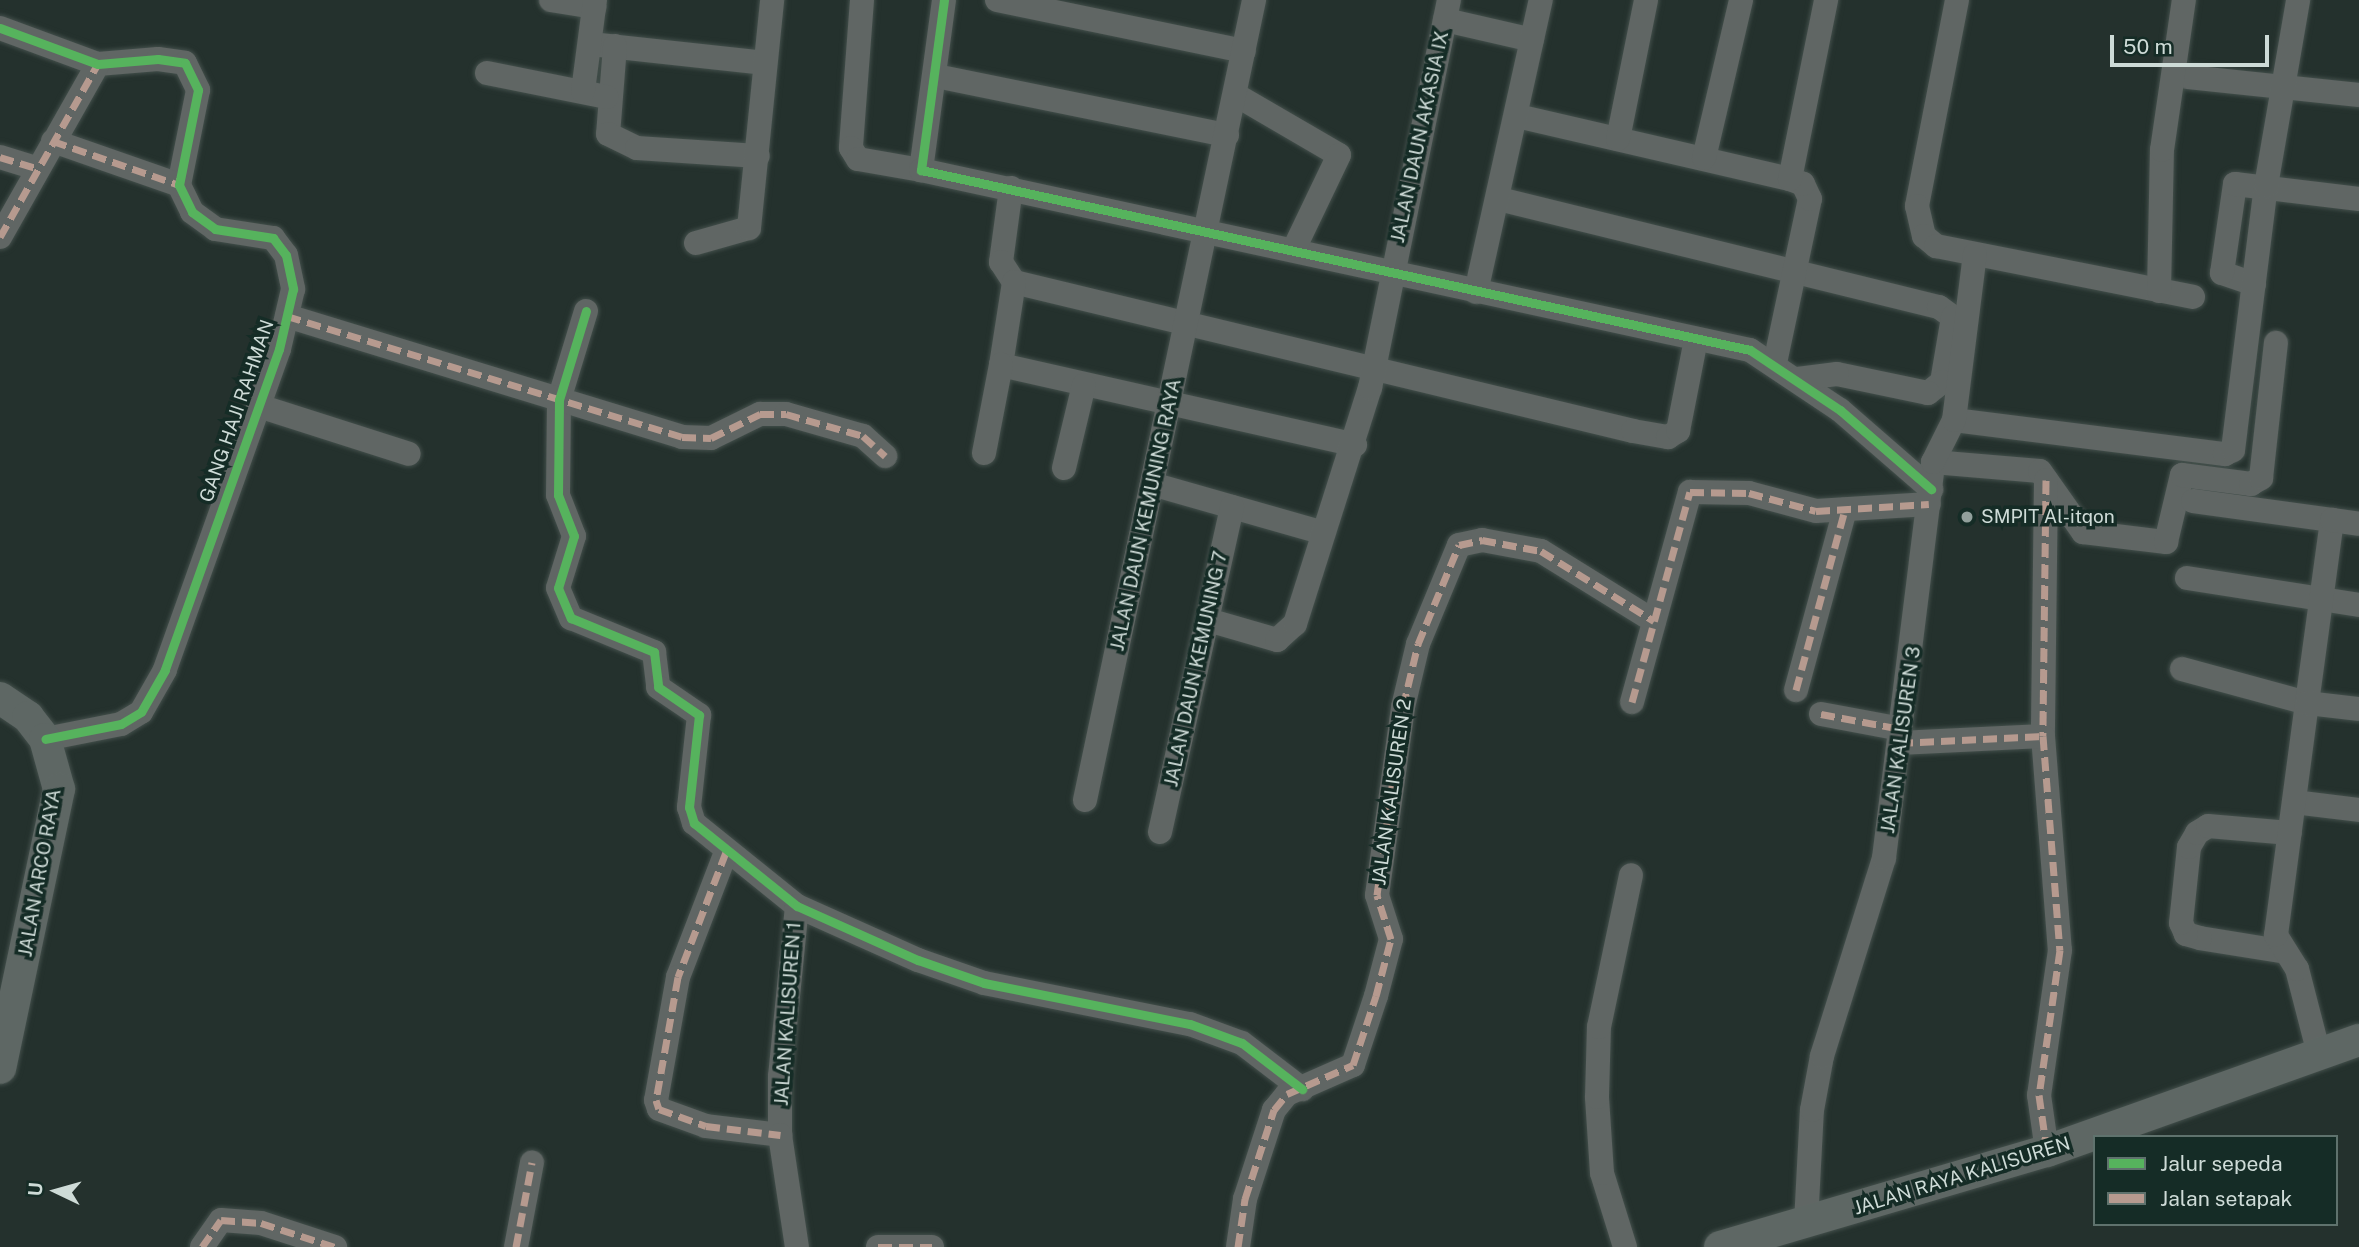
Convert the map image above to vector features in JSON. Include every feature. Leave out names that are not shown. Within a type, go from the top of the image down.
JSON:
[{"type":"main road","name":"JALAN ARCO RAYA","points":[[0,698],[28,716],[45,739],[59,789],[0,1068]]},
{"type":"main road","name":"JALAN RAYA KALISUREN","points":[[2094,1135],[2359,1040]]},
{"type":"main road","name":"JALAN RAYA KALISUREN","points":[[1720,1247],[2047,1152],[2093,1135]]},
{"type":"street","points":[[551,0],[595,3],[603,45],[608,134],[618,141],[758,156]]},
{"type":"street","points":[[696,243],[749,228],[772,0]]},
{"type":"street","points":[[862,0],[849,135],[858,159],[1208,230],[1476,292],[1750,350],[1797,379],[1930,497]]},
{"type":"street","points":[[913,169],[936,76],[944,0]]},
{"type":"street","points":[[997,0],[1244,51]]},
{"type":"street","name":"JALAN DAUN KEMUNING RAYA","points":[[1085,800],[1208,230],[1254,0]]},
{"type":"street","points":[[1476,292],[1499,199],[1541,0]]},
{"type":"street","points":[[1618,139],[1646,0]]},
{"type":"street","points":[[1704,158],[1741,0]]},
{"type":"street","points":[[1790,179],[1826,0]]},
{"type":"street","points":[[1957,0],[1918,221],[1936,246],[2193,296]]},
{"type":"street","points":[[2160,291],[2162,150],[2184,0]]},
{"type":"street","points":[[1954,419],[2225,454],[2236,441],[2266,186],[2281,85],[2298,0]]},
{"type":"street","points":[[1447,10],[1532,40]]},
{"type":"street","name":"JALAN DAUN AKASIA IX","points":[[1208,620],[1278,640],[1290,634],[1320,531],[1341,493],[1354,445],[1447,10]]},
{"type":"street","points":[[0,28],[98,64],[158,59],[185,64],[194,74],[198,90],[179,185],[53,141]]},
{"type":"street","points":[[603,45],[765,62]]},
{"type":"street","points":[[583,91],[603,45]]},
{"type":"street","points":[[0,237],[98,64]]},
{"type":"street","points":[[487,73],[607,97]]},
{"type":"street","points":[[936,76],[1227,135]]},
{"type":"street","points":[[2188,77],[2359,94]]},
{"type":"street","points":[[1236,94],[1339,155],[1294,249]]},
{"type":"street","points":[[1517,116],[1704,158],[1803,184],[1810,199],[1775,363]]},
{"type":"street","points":[[0,157],[37,168]]},
{"type":"street","name":"GANG HAJI RAHMAN","points":[[45,739],[121,724],[141,712],[165,670],[259,406],[287,316],[291,272],[273,238],[215,229],[192,212],[179,185]]},
{"type":"street","points":[[2254,284],[2226,279],[2224,254],[2233,186],[2266,186],[2359,199]]},
{"type":"street","points":[[984,453],[1014,282],[1001,262],[1011,188]]},
{"type":"street","points":[[1499,199],[1939,307],[1953,317],[1942,382],[1927,393],[1837,374],[1797,379]]},
{"type":"street","name":"JALAN KALISUREN 3","points":[[1806,1223],[1819,1070],[1873,906],[1900,736],[1933,462],[1954,419],[1975,254]]},
{"type":"street","points":[[1014,282],[1187,319],[1668,438],[1678,431],[1696,339]]},
{"type":"street","points":[[586,312],[559,400],[558,495],[574,536],[558,573],[563,606],[586,627],[650,648],[658,687],[699,715],[690,807],[694,823],[726,852],[797,906],[984,984],[1190,1024],[1229,1038],[1303,1089]]},
{"type":"street","points":[[287,316],[691,439],[719,436],[760,414],[786,414],[863,436],[885,456]]},
{"type":"street","points":[[1933,462],[2029,469],[2046,480],[2083,532],[2166,542],[2182,475],[2250,484],[2261,478],[2276,342]]},
{"type":"street","points":[[1001,365],[1354,445]]},
{"type":"street","points":[[1064,468],[1084,385]]},
{"type":"street","points":[[259,406],[409,454]]},
{"type":"street","points":[[2046,480],[2043,736],[2060,950],[2039,1095],[2047,1152]]},
{"type":"street","points":[[1152,484],[1320,531]]},
{"type":"street","points":[[1632,702],[1690,492],[1749,493],[1804,509],[1845,510],[1930,497]]},
{"type":"street","points":[[2193,501],[2359,524]]},
{"type":"street","name":"JALAN DAUN KEMUNING 7","points":[[1160,832],[1232,507]]},
{"type":"street","points":[[1796,690],[1845,510]]},
{"type":"street","points":[[2319,1054],[2297,969],[2280,951],[2276,935],[2332,520]]},
{"type":"street","name":"JALAN KALISUREN 2","points":[[1238,1247],[1245,1199],[1274,1110],[1287,1094],[1353,1065],[1376,996],[1391,939],[1377,895],[1403,707],[1418,644],[1459,545],[1482,540],[1541,551],[1654,621]]},
{"type":"street","points":[[2187,578],[2359,605]]},
{"type":"street","points":[[2182,669],[2307,703],[2359,709]]},
{"type":"street","points":[[1821,714],[1900,736],[2043,736]]},
{"type":"street","points":[[2294,802],[2359,810]]},
{"type":"street","points":[[2280,951],[2200,938],[2186,934],[2181,923],[2189,847],[2196,833],[2208,826],[2290,833]]},
{"type":"street","points":[[726,852],[678,978],[656,1100],[660,1109],[706,1126],[780,1135]]},
{"type":"street","points":[[1625,1247],[1602,1173],[1597,1097],[1599,1027],[1631,875]]},
{"type":"street","name":"JALAN KALISUREN 1","points":[[797,906],[780,1135],[797,1247]]},
{"type":"street","points":[[516,1247],[532,1162]]},
{"type":"street","points":[[202,1247],[221,1220],[261,1223],[335,1247]]},
{"type":"street","points":[[878,1247],[932,1247]]},
{"type":"marked path","points":[[0,237],[98,64]]},
{"type":"marked path","points":[[53,141],[179,185],[180,178]]},
{"type":"marked path","points":[[0,157],[37,168]]},
{"type":"marked path","points":[[287,316],[682,437],[711,438],[760,414],[786,414],[863,436],[885,456]]},
{"type":"marked path","points":[[2046,480],[2043,736],[2060,950],[2039,1095],[2047,1151]]},
{"type":"marked path","points":[[1632,702],[1690,492],[1749,493],[1816,511],[1929,504]]},
{"type":"marked path","points":[[1796,690],[1845,510]]},
{"type":"marked path","points":[[1238,1247],[1245,1199],[1274,1110],[1287,1094],[1353,1065],[1376,996],[1391,939],[1377,895],[1403,707],[1418,644],[1459,545],[1482,540],[1541,551],[1654,621]]},
{"type":"marked path","points":[[1821,714],[1901,729]]},
{"type":"marked path","points":[[1899,743],[2043,736]]},
{"type":"marked path","points":[[726,852],[678,977],[656,1100],[659,1109],[706,1126],[780,1135]]},
{"type":"marked path","points":[[516,1247],[532,1162]]},
{"type":"marked path","points":[[202,1247],[221,1220],[261,1223],[335,1247]]},
{"type":"marked path","points":[[878,1247],[932,1247]]},
{"type":"cycle path","points":[[944,0],[921,170],[1750,350],[1840,410],[1931,489]]},
{"type":"cycle path","points":[[0,28],[98,64],[158,59],[185,63],[198,90],[179,185],[192,212],[215,229],[273,238],[286,255],[293,289],[279,349],[165,670],[141,712],[121,724],[45,739]]},
{"type":"cycle path","points":[[586,311],[559,400],[558,495],[574,536],[558,588],[571,618],[654,652],[658,687],[699,715],[689,807],[694,823],[797,906],[918,960],[984,983],[1190,1024],[1242,1043],[1302,1089]]},
{"type":"place","name":"SMPIT Al-itqon","points":[[1967,517]]}]
